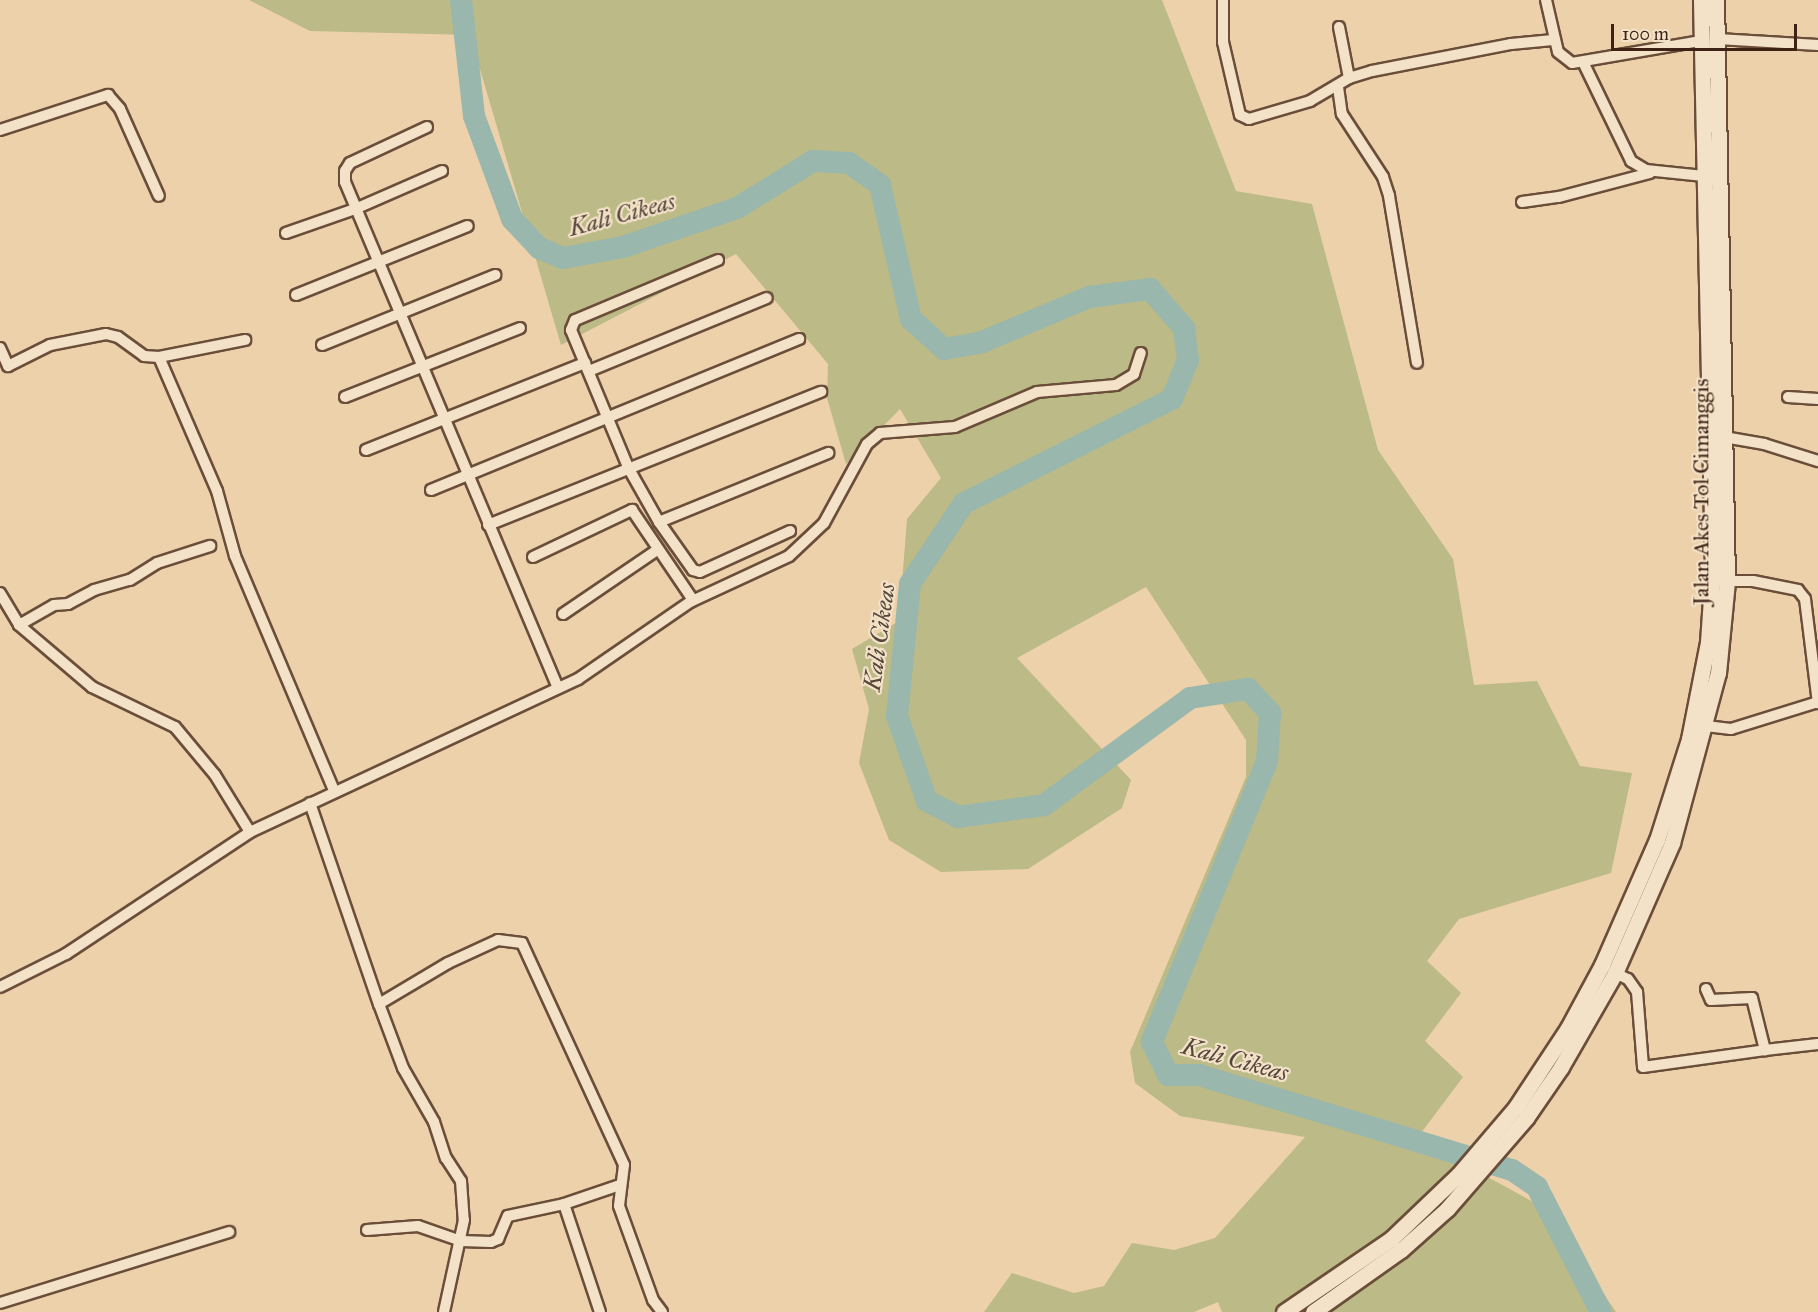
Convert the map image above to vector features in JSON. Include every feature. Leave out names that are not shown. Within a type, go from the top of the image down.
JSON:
[{"type":"main road","name":"Jalan Akes Tol Cimanggis","points":[[1314,1312],[1401,1250],[1447,1209],[1521,1113],[1561,1067],[1615,973],[1672,843],[1695,740],[1708,642],[1713,569],[1701,0]]},
{"type":"main road","name":"Jalan Akes Tol Cimanggis","points":[[1284,1312],[1382,1245],[1426,1207],[1521,1113],[1602,965],[1657,840],[1695,740],[1706,726],[1718,673],[1727,581],[1716,0]]},
{"type":"street","points":[[1223,0],[1221,33],[1244,118],[1310,101],[1338,87],[1349,78],[1500,46],[1553,40]]},
{"type":"street","points":[[1546,0],[1553,40],[1562,57],[1584,64],[1701,41]]},
{"type":"street","points":[[1339,27],[1349,78]]},
{"type":"street","points":[[1718,39],[1818,45]]},
{"type":"street","points":[[1584,64],[1628,157],[1639,169],[1704,176]]},
{"type":"street","points":[[1338,87],[1342,114],[1383,177],[1389,196],[1418,363]]},
{"type":"street","points":[[0,130],[108,95],[120,109],[159,196]]},
{"type":"street","points":[[427,127],[350,163],[345,171],[345,182],[466,477],[558,688]]},
{"type":"street","points":[[286,233],[355,209],[442,171]]},
{"type":"street","points":[[1522,202],[1550,199],[1653,172]]},
{"type":"street","points":[[296,295],[468,226]]},
{"type":"street","points":[[718,260],[575,320],[571,330],[629,469],[658,522],[696,572],[790,531]]},
{"type":"street","points":[[322,345],[495,274]]},
{"type":"street","points":[[366,450],[442,419],[587,367],[766,298]]},
{"type":"street","points":[[345,397],[421,365],[520,328]]},
{"type":"street","points":[[0,348],[4,369],[50,345],[106,334],[118,337],[144,356],[159,357],[245,340]]},
{"type":"street","points":[[431,490],[799,339]]},
{"type":"street","points":[[0,987],[66,954],[250,832],[334,790],[578,679],[693,600],[789,556],[805,544],[824,523],[867,444],[880,433],[949,429],[1037,392],[1116,385],[1134,374],[1141,353]]},
{"type":"street","points":[[159,357],[217,491],[235,556],[334,790]]},
{"type":"street","points":[[488,525],[821,392]]},
{"type":"street","points":[[1788,397],[1818,399]]},
{"type":"street","points":[[1724,437],[1764,444],[1818,461]]},
{"type":"street","points":[[658,522],[828,453]]},
{"type":"street","points":[[533,557],[632,510],[693,600]]},
{"type":"street","points":[[19,625],[54,605],[68,604],[94,590],[130,580],[157,563],[210,546]]},
{"type":"street","points":[[563,614],[657,550]]},
{"type":"street","points":[[1706,726],[1731,729],[1818,702],[1805,598],[1798,590],[1753,581],[1727,581]]},
{"type":"street","points":[[0,593],[19,625],[92,687],[175,727],[215,776],[250,832]]},
{"type":"street","points":[[310,803],[403,1068],[434,1122],[446,1158],[461,1181],[464,1220],[461,1241],[447,1284],[444,1312]]},
{"type":"street","points":[[379,1004],[448,963],[498,940],[522,943],[624,1165],[619,1206],[653,1299],[662,1312]]},
{"type":"street","points":[[1615,973],[1629,979],[1637,992],[1643,1066],[1818,1044]]},
{"type":"street","points":[[1706,989],[1711,1000],[1752,998],[1765,1050]]},
{"type":"street","points":[[367,1230],[418,1226],[461,1241],[495,1241],[508,1216],[564,1204],[620,1185]]},
{"type":"street","points":[[564,1204],[600,1312]]},
{"type":"street","points":[[0,1303],[229,1232]]},
{"type":"shaded area","points":[[249,0],[1162,0],[1236,191],[1312,204],[1378,450],[1453,559],[1474,685],[1537,681],[1580,766],[1632,773],[1611,873],[1459,919],[1427,961],[1461,993],[1425,1041],[1463,1077],[1409,1149],[1475,1170],[1546,1209],[1616,1312],[1222,1312],[1218,1302],[1194,1312],[984,1312],[1012,1273],[1074,1293],[1104,1286],[1132,1243],[1174,1250],[1215,1238],[1305,1137],[1180,1116],[1135,1083],[1130,1052],[1246,777],[1246,740],[1146,587],[1017,658],[1131,780],[1122,808],[1028,869],[941,872],[889,840],[859,763],[869,709],[852,649],[899,621],[907,519],[941,478],[900,409],[846,464],[827,398],[828,364],[736,254],[561,345],[470,35],[310,31]]},
{"type":"waterway","name":"Kali Cikeas","points":[[461,0],[474,116],[512,219],[539,248],[563,258],[623,247],[737,208],[813,161],[849,163],[880,185],[911,319],[944,349],[982,342],[1089,297],[1150,289],[1184,328],[1188,360],[1172,399],[964,503],[910,584],[897,716],[927,801],[958,817],[1044,805],[1190,698],[1248,689],[1270,713],[1267,761],[1152,1042],[1168,1075],[1199,1075],[1512,1170],[1537,1187],[1601,1312]]}]
